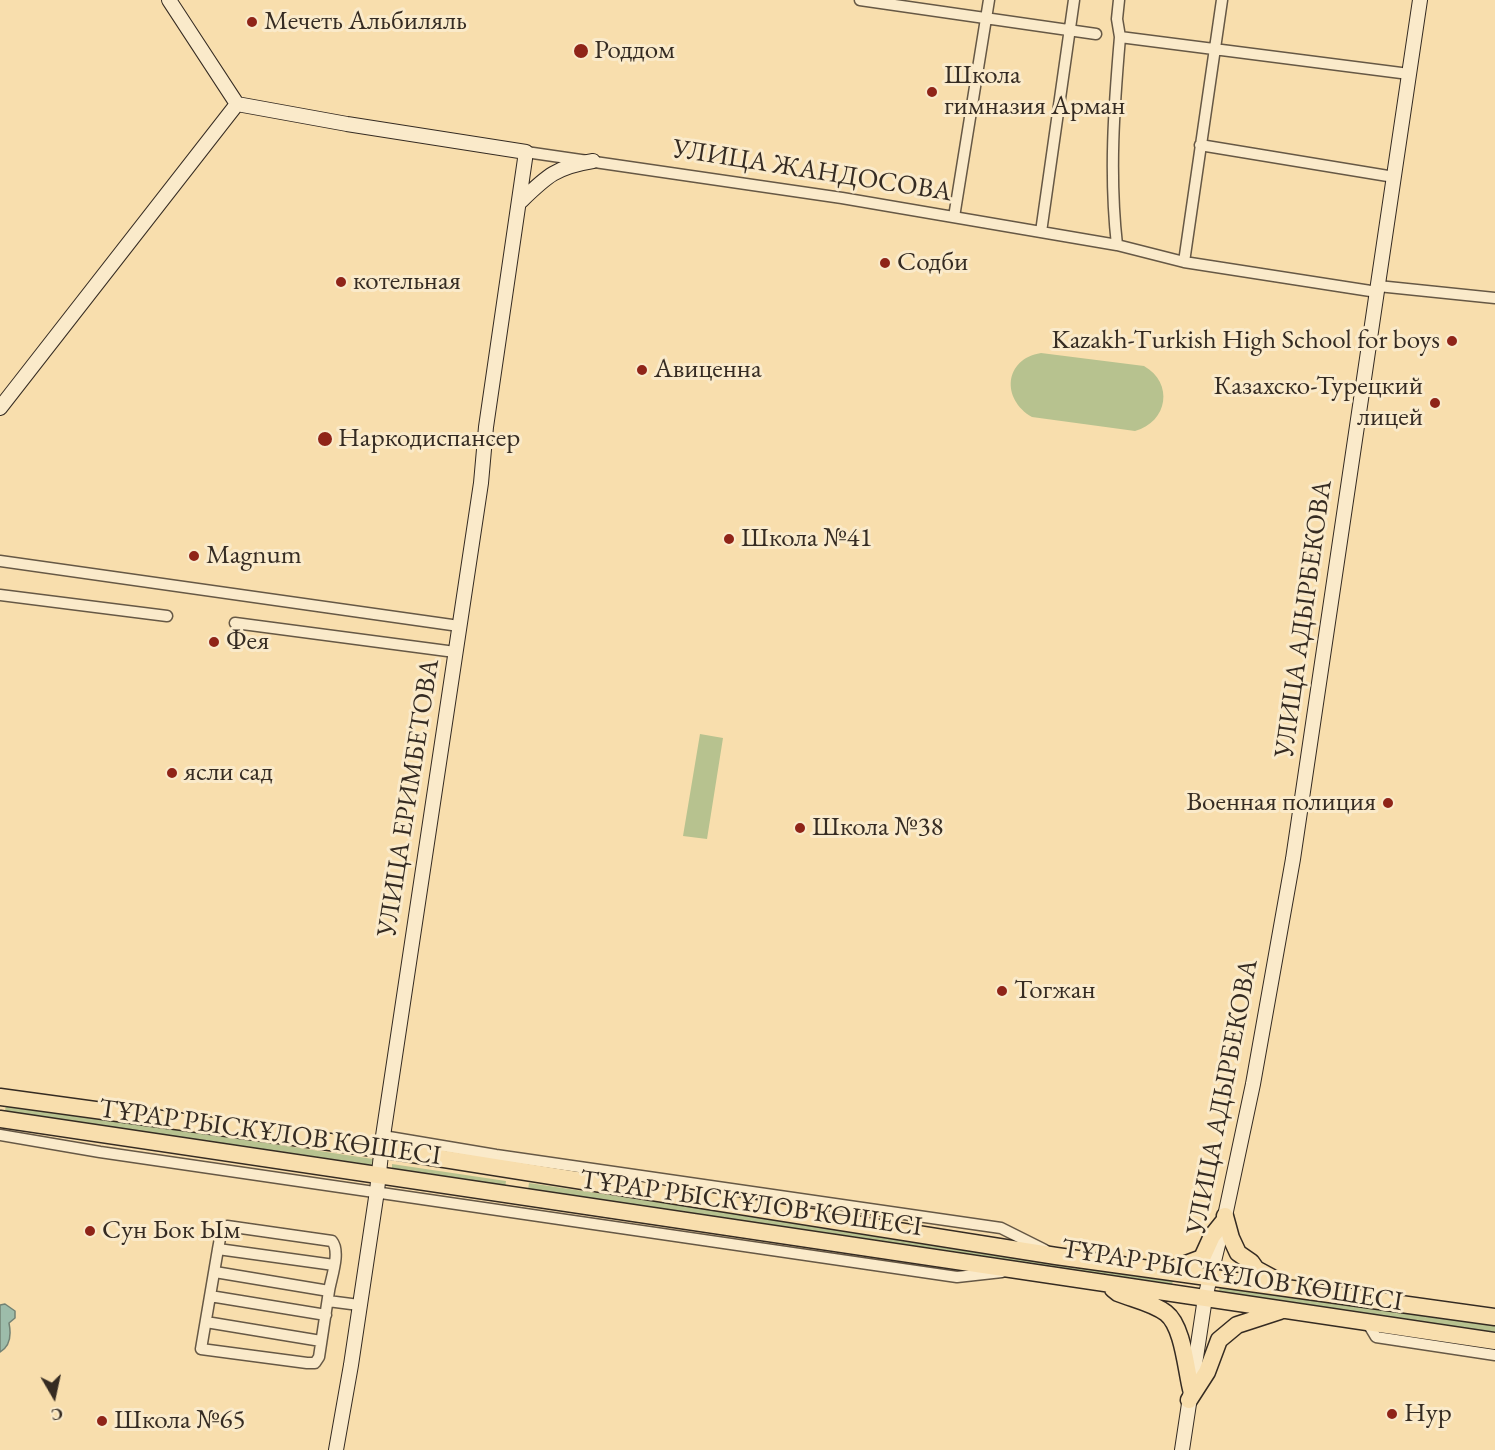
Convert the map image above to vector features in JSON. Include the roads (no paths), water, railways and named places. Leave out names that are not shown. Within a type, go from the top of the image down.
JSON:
[{"type":"main road","points":[[0,1097],[382,1142],[452,1160],[1056,1256],[1495,1317]]},
{"type":"main road","name":"ТҰРАР РЫСКҰЛОВ КӨШЕСІ","points":[[0,1119],[377,1184],[519,1195],[1495,1341]]},
{"type":"main road","points":[[519,1195],[522,1170]]},
{"type":"main road","points":[[1167,1271],[1202,1258],[1212,1236],[1225,1218]]},
{"type":"main road","points":[[1225,1218],[1238,1253],[1251,1262],[1256,1269],[1292,1288]]},
{"type":"main road","points":[[1106,1283],[1118,1293],[1160,1310],[1171,1318],[1179,1335],[1190,1395]]},
{"type":"main road","points":[[1190,1395],[1207,1371],[1219,1340],[1237,1325],[1282,1310]]},
{"type":"street","points":[[0,408],[237,104],[169,0]]},
{"type":"street","points":[[860,0],[1095,34]]},
{"type":"street","points":[[954,217],[989,0]]},
{"type":"street","points":[[1041,232],[1074,0]]},
{"type":"street","points":[[1117,245],[1113,212],[1112,146],[1120,37],[1117,19],[1119,0]]},
{"type":"street","points":[[1184,262],[1222,0]]},
{"type":"street","name":"УЛИЦА АДЫРБЕКОВА","points":[[1182,1450],[1205,1298],[1225,1218],[1253,1084],[1293,859],[1420,0]]},
{"type":"street","points":[[1120,37],[1409,74]]},
{"type":"street","name":"УЛИЦА ЖАНДОСОВА","points":[[237,104],[526,152],[842,198],[1117,245],[1184,262],[1378,289],[1495,298]]},
{"type":"street","points":[[1200,145],[1394,177]]},
{"type":"street","name":"УЛИЦА ЕРИМБЕТОВА","points":[[336,1450],[351,1365],[526,152]]},
{"type":"street","points":[[519,203],[553,172],[569,165],[593,160]]},
{"type":"street","points":[[0,561],[459,626]]},
{"type":"street","points":[[0,595],[167,616]]},
{"type":"street","points":[[235,623],[455,652]]},
{"type":"street","points":[[0,1135],[100,1152],[377,1184],[957,1277],[1023,1270]]},
{"type":"street","points":[[382,1142],[488,1154],[1001,1228],[1056,1256]]},
{"type":"street","points":[[452,1160],[488,1154]]},
{"type":"street","points":[[227,1226],[332,1241],[336,1248],[333,1265],[319,1357],[315,1363],[204,1350],[201,1346],[222,1228],[227,1226]]},
{"type":"street","points":[[218,1249],[333,1265]]},
{"type":"street","points":[[215,1272],[329,1296],[359,1305]]},
{"type":"street","points":[[210,1296],[326,1315]]},
{"type":"street","points":[[206,1322],[321,1341]]},
{"type":"street","points":[[1367,1322],[1376,1337],[1495,1355]]},
{"type":"place","name":"Мечеть Альбиляль","points":[[252,22]]},
{"type":"place","name":"Роддом","points":[[581,51]]},
{"type":"place","name":"Школа гимназия Арман","points":[[932,92]]},
{"type":"place","name":"Содби","points":[[885,263]]},
{"type":"place","name":"котельная","points":[[341,282]]},
{"type":"place","name":"Kazakh-Turkish High School for boys","points":[[1452,341]]},
{"type":"place","name":"Авиценна","points":[[642,370]]},
{"type":"place","name":"Казахско-Турецкий лицей","points":[[1435,403]]},
{"type":"place","name":"Наркодиспансер","points":[[325,439]]},
{"type":"place","name":"Школа №41","points":[[729,539]]},
{"type":"place","name":"Magnum","points":[[194,556]]},
{"type":"place","name":"Фея","points":[[214,642]]},
{"type":"place","name":"ясли сад","points":[[172,773]]},
{"type":"place","name":"Военная полиция","points":[[1388,803]]},
{"type":"place","name":"Школа №38","points":[[800,828]]},
{"type":"place","name":"Тогжан","points":[[1002,991]]},
{"type":"place","name":"Сун Бок Ым","points":[[90,1231]]},
{"type":"place","name":"Нур","points":[[1392,1414]]},
{"type":"place","name":"Школа №65","points":[[102,1421]]}]
